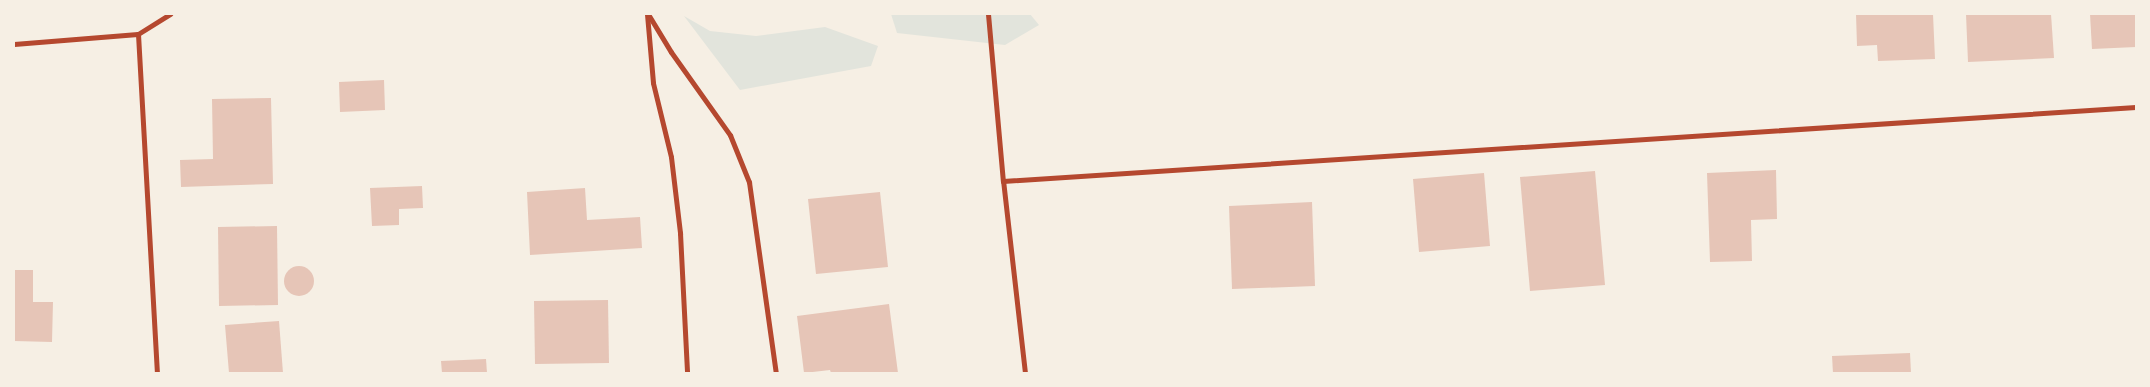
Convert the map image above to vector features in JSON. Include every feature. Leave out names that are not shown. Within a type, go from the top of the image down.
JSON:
[{"type":"street","points":[[14,44],[138,34],[170,14]]},
{"type":"street","points":[[647,14],[653,83],[671,157],[680,233],[687,373]]},
{"type":"street","points":[[647,14],[671,52],[730,135],[748,182],[776,373]]},
{"type":"street","points":[[988,14],[1003,181],[1026,373]]},
{"type":"street","points":[[138,34],[157,373]]},
{"type":"street","points":[[1003,181],[2136,107]]},
{"type":"shaded area","points":[[891,14],[1030,14],[1039,25],[1005,45],[897,33]]},
{"type":"shaded area","points":[[684,16],[710,31],[756,36],[825,27],[878,46],[871,66],[740,90]]},
{"type":"building","points":[[1856,14],[1933,14],[1935,59],[1878,61],[1877,45],[1857,46]]},
{"type":"building","points":[[1966,14],[2051,14],[2054,58],[1968,62]]},
{"type":"building","points":[[2090,14],[2136,14],[2136,47],[2092,49]]},
{"type":"building","points":[[384,80],[385,110],[340,112],[339,82]]},
{"type":"building","points":[[271,98],[273,184],[181,187],[180,160],[213,159],[212,99]]},
{"type":"building","points":[[1776,170],[1777,219],[1751,220],[1752,261],[1710,262],[1707,173]]},
{"type":"building","points":[[1595,171],[1605,285],[1530,291],[1520,177]]},
{"type":"building","points":[[1484,173],[1490,246],[1419,252],[1413,179]]},
{"type":"building","points":[[422,186],[423,208],[399,209],[399,225],[372,226],[370,188]]},
{"type":"building","points":[[585,188],[587,220],[640,217],[642,248],[530,255],[527,192]]},
{"type":"building","points":[[880,192],[888,267],[816,274],[808,199]]},
{"type":"building","points":[[1312,202],[1315,286],[1232,289],[1229,206]]},
{"type":"building","points":[[277,226],[278,305],[219,306],[218,227]]},
{"type":"building","points":[[299,266],[309,271],[314,281],[309,291],[299,296],[289,291],[284,281],[289,271]]},
{"type":"building","points":[[14,270],[33,270],[33,302],[53,302],[52,342],[14,341]]},
{"type":"building","points":[[608,300],[609,363],[535,364],[534,301]]},
{"type":"building","points":[[889,304],[898,373],[831,373],[830,370],[804,373],[797,316]]},
{"type":"building","points":[[279,321],[283,373],[229,373],[225,325]]},
{"type":"building","points":[[1910,353],[1911,373],[1833,373],[1832,356]]},
{"type":"building","points":[[486,359],[487,373],[442,373],[441,361]]}]
